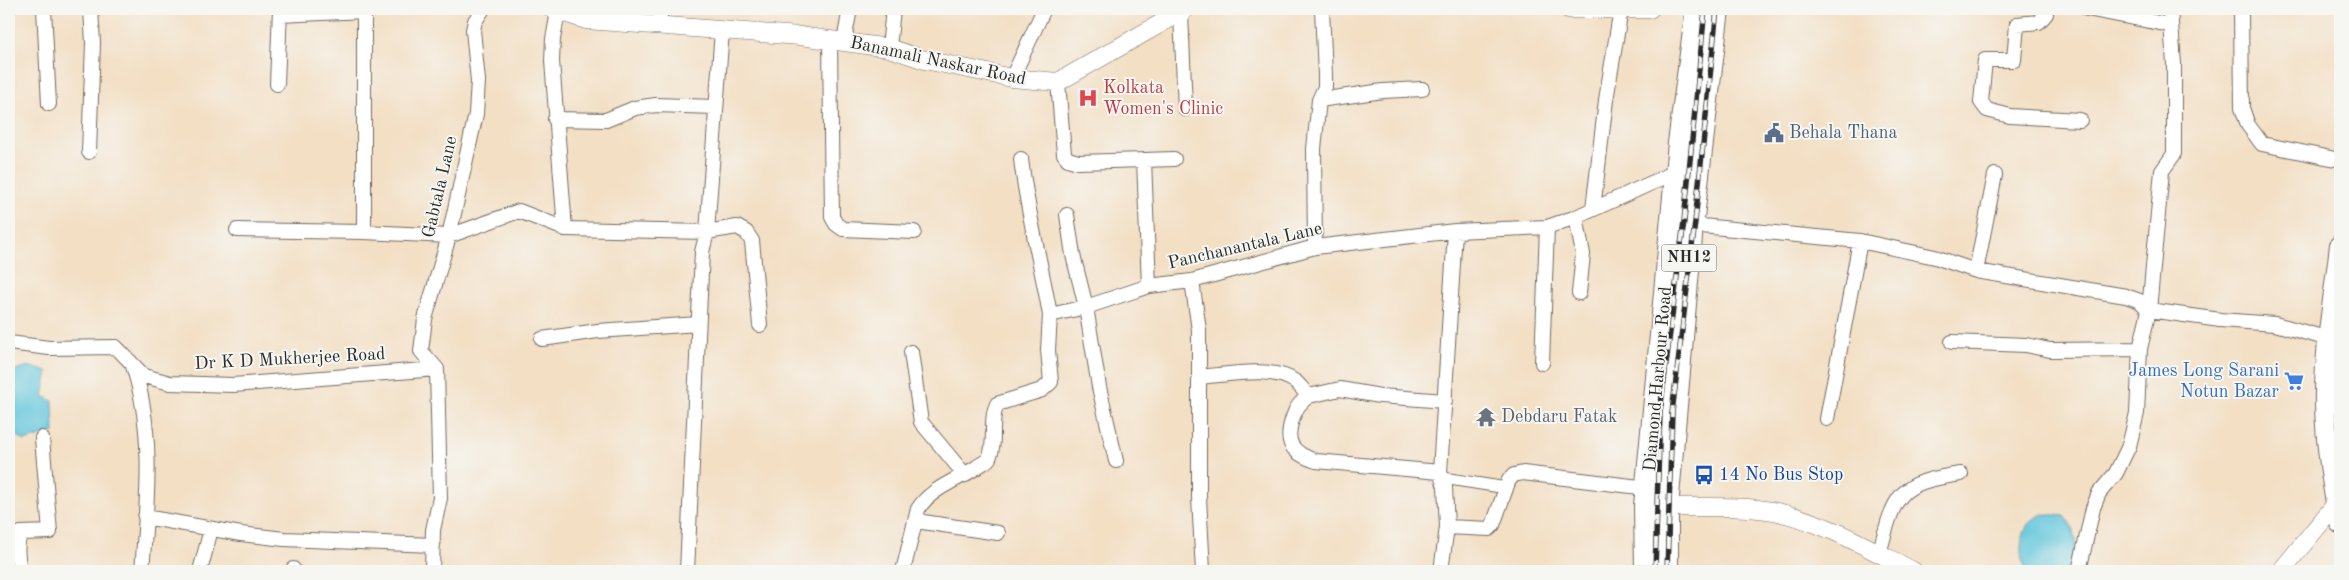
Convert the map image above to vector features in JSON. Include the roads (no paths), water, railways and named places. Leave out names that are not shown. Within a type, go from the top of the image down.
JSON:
[{"type":"highway","name":"Diamond Harbour Road","points":[[1647,571],[1678,171],[1698,9]]},
{"type":"highway","name":"Diamond Harbour Road","points":[[1666,571],[1654,500],[1692,224],[1717,9]]},
{"type":"main road","points":[[2340,245],[2328,339],[2325,405],[2328,453],[2338,500],[2340,523]]},
{"type":"street","points":[[44,9],[49,104]]},
{"type":"street","points":[[89,152],[93,44],[91,9]]},
{"type":"street","name":"Gabtala Lane","points":[[437,369],[421,351],[425,319],[438,268],[449,236],[476,114],[478,81],[473,30],[475,21],[483,9]]},
{"type":"street","points":[[850,9],[837,40],[832,217],[836,224],[843,229],[914,232]]},
{"type":"street","points":[[889,48],[894,9]]},
{"type":"street","points":[[1012,78],[1044,9]]},
{"type":"street","points":[[1315,247],[1314,149],[1319,100],[1325,81],[1322,9]]},
{"type":"street","points":[[1568,9],[1650,9]]},
{"type":"street","points":[[1593,209],[1606,100],[1621,9]]},
{"type":"street","points":[[2046,9],[2046,14],[2039,22],[2017,24],[2014,60],[1985,60],[1981,102],[1987,110],[2010,116],[2080,120]]},
{"type":"street","points":[[2087,9],[2170,25]]},
{"type":"street","points":[[2079,571],[2093,508],[2099,493],[2116,473],[2129,446],[2137,413],[2140,350],[2149,310],[2162,171],[2174,154],[2174,64],[2170,9]]},
{"type":"street","points":[[2241,9],[2242,108],[2248,125],[2262,144],[2340,160]]},
{"type":"street","points":[[277,84],[280,12],[364,10],[364,232]]},
{"type":"street","points":[[555,10],[552,47],[555,119],[565,229]]},
{"type":"street","name":"Banamali Naskar Road","points":[[555,10],[586,20],[660,17],[722,30],[837,40],[889,48],[925,60],[1012,78],[1058,82]]},
{"type":"street","points":[[1174,159],[1078,162],[1068,159],[1064,154],[1058,82],[1174,13],[1185,109]]},
{"type":"street","points":[[687,571],[697,392],[702,252],[707,232],[722,30]]},
{"type":"street","points":[[1319,100],[1383,91],[1422,89]]},
{"type":"street","points":[[555,119],[606,120],[635,108],[656,104],[715,107]]},
{"type":"street","points":[[903,571],[918,509],[928,496],[965,475],[988,459],[993,442],[997,404],[1042,390],[1051,382],[1048,350],[1050,315],[1025,191],[1021,158]]},
{"type":"street","name":"Panchanantala Lane","points":[[1144,160],[1149,286],[1192,281],[1315,247],[1455,231],[1547,226],[1576,217],[1678,171]]},
{"type":"street","points":[[1976,271],[1995,175]]},
{"type":"street","points":[[237,230],[364,232],[449,236],[519,211],[565,229],[707,232],[737,227],[746,232],[752,241],[760,326]]},
{"type":"street","points":[[1067,215],[1073,255],[1086,307],[1099,387],[1116,461]]},
{"type":"street","points":[[1576,217],[1583,254],[1580,293]]},
{"type":"street","points":[[1692,224],[1860,241],[1935,257],[1976,271],[2126,296],[2140,301],[2149,310],[2220,320],[2275,324],[2328,339]]},
{"type":"street","points":[[1542,363],[1547,226]]},
{"type":"street","points":[[1442,571],[1447,527],[1442,475],[1455,231]]},
{"type":"street","points":[[1827,419],[1860,241]]},
{"type":"street","points":[[1192,281],[1199,330],[1199,498],[1203,571]]},
{"type":"street","points":[[1050,315],[1086,307],[1149,286]]},
{"type":"street","points":[[542,339],[598,331],[698,324]]},
{"type":"street","points":[[1952,342],[2026,345],[2050,350],[2089,348],[2140,350]]},
{"type":"street","name":"Dr K D Mukherjee Road","points":[[9,344],[49,348],[116,347],[144,376],[158,381],[201,385],[264,383],[351,374],[437,369]]},
{"type":"street","points":[[911,352],[921,422],[965,475]]},
{"type":"street","points":[[133,365],[141,391],[148,431],[142,571]]},
{"type":"street","points":[[432,571],[433,530],[440,498],[437,369]]},
{"type":"street","points":[[1200,377],[1252,372],[1272,374],[1295,381],[1310,396]]},
{"type":"street","points":[[1445,401],[1380,396],[1340,389],[1310,396],[1296,408],[1288,433],[1289,442],[1294,449],[1305,457],[1316,461],[1442,475],[1507,488]]},
{"type":"street","points":[[20,571],[18,553],[21,534],[50,532],[42,438]]},
{"type":"street","points":[[1447,527],[1489,529],[1510,480],[1514,475],[1523,473],[1654,500],[1772,511],[1812,522],[1913,571]]},
{"type":"street","points":[[1879,554],[1890,512],[1906,489],[1933,478],[1961,474]]},
{"type":"street","points":[[2281,571],[2338,500]]},
{"type":"street","points":[[145,517],[240,534],[284,539],[433,545]]},
{"type":"street","points":[[916,521],[998,533]]},
{"type":"street","points":[[200,571],[209,537]]},
{"type":"water","points":[[28,366],[48,372],[43,396],[53,401],[54,432],[25,441],[9,431],[9,415],[17,401],[9,390],[9,372]]},
{"type":"water","points":[[2043,514],[2065,516],[2070,523],[2075,536],[2076,550],[2070,571],[2027,571],[2024,566],[2021,547],[2026,527],[2030,522]]},
{"type":"railway","points":[[1655,571],[1660,412],[1684,221],[1705,9]]},
{"type":"railway","points":[[1667,571],[1672,413],[1695,222],[1717,9]]},
{"type":"place","name":"Kolkata Women's Clinic","points":[[1088,98]]},
{"type":"place","name":"Behala Thana","points":[[1774,133]]},
{"type":"place","name":"James Long Sarani Notun Bazar","points":[[2294,381]]},
{"type":"place","name":"Debdaru Fatak","points":[[1486,417]]},
{"type":"place","name":"14 No Bus Stop","points":[[1704,475]]}]
